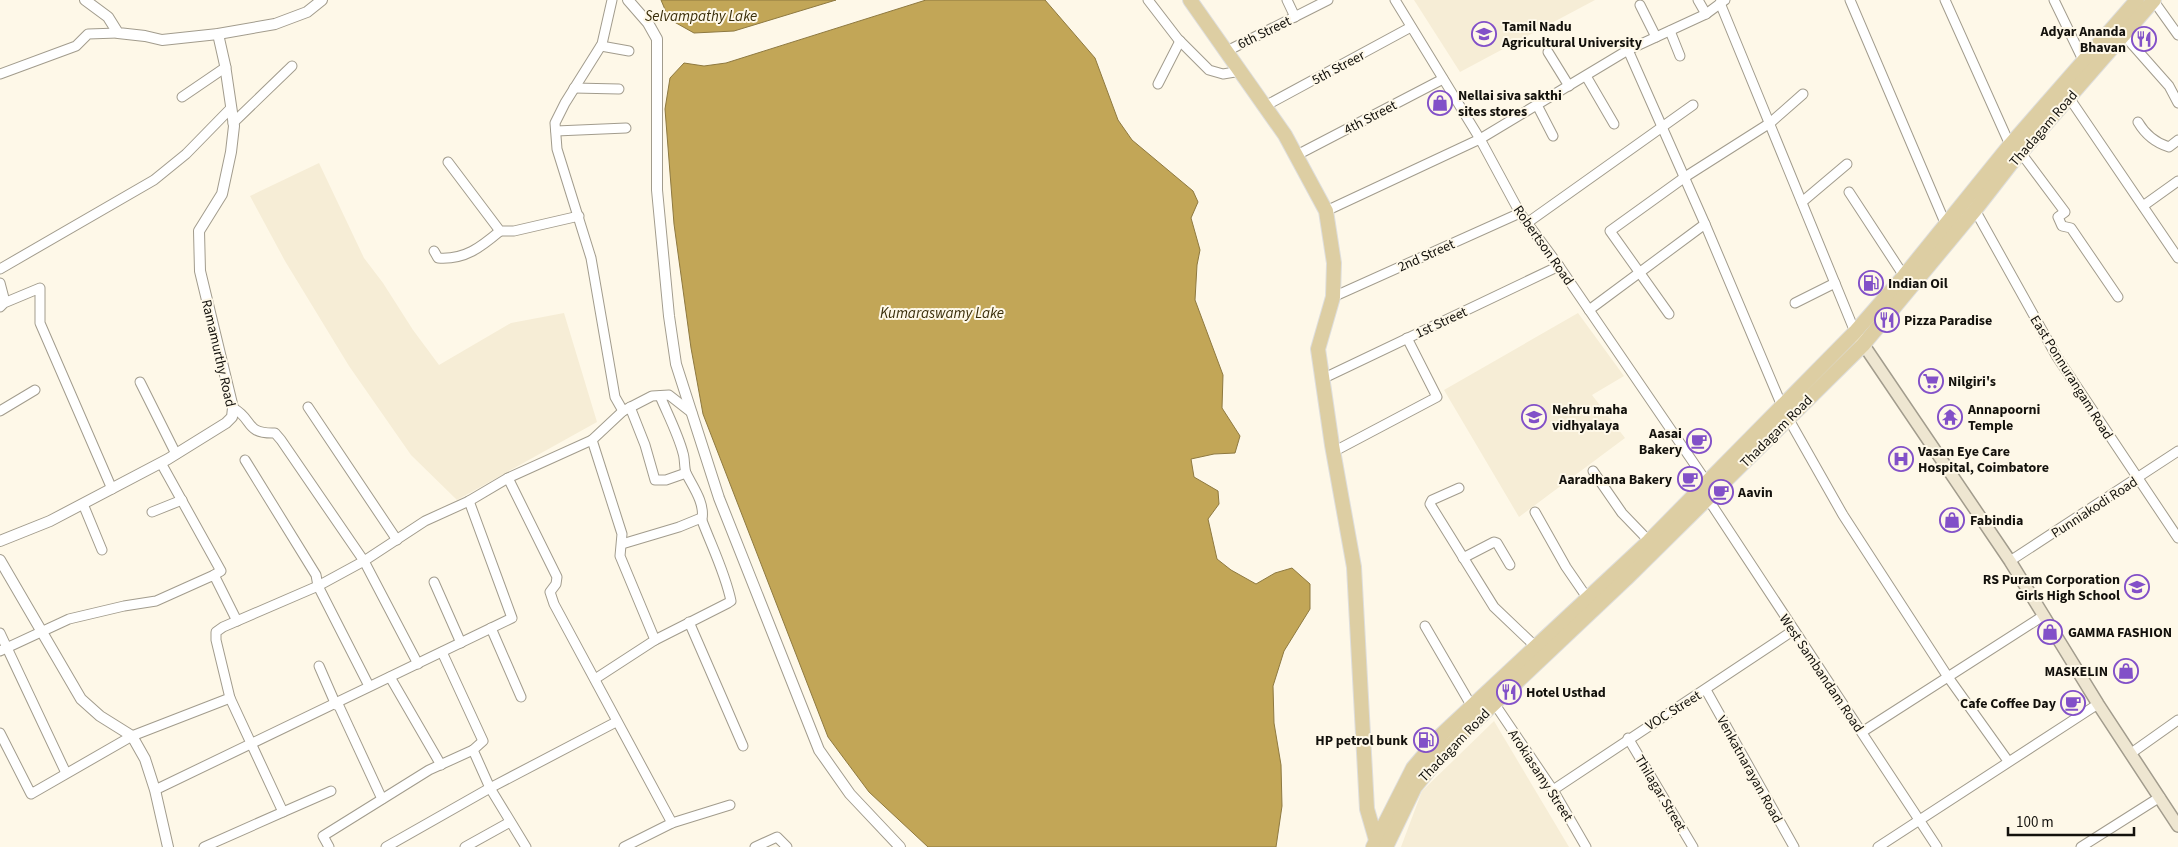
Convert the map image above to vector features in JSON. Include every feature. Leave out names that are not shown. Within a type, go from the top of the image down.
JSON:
[{"type":"main road","points":[[1190,0],[1241,71],[1297,155],[1326,211],[1334,263],[1333,297],[1318,349],[1333,452],[1354,567],[1367,809],[1381,844]]},
{"type":"main road","name":"Thadagam Road","points":[[1381,844],[1413,768],[1442,734],[1649,541],[1706,481],[1855,332],[1946,225],[2015,149],[2084,62],[2137,0]]},
{"type":"main road","name":"Thadagam Road","points":[[1381,844],[1425,773],[1465,731],[1574,630],[1863,345],[1975,210],[2015,149],[2070,99],[2153,0]]},
{"type":"main road","points":[[1855,332],[2010,562],[2098,704],[2178,826]]},
{"type":"street","points":[[85,0],[108,17],[118,34]]},
{"type":"street","points":[[0,74],[76,46],[88,34],[145,36],[162,40],[218,34],[275,24],[307,12],[322,0]]},
{"type":"street","points":[[612,0],[601,46],[574,88],[555,123],[557,149],[591,258],[615,397],[627,409],[645,445],[655,480],[666,480],[686,472]]},
{"type":"street","points":[[628,0],[648,23],[657,39],[656,190],[675,355],[722,507],[819,750],[850,794],[900,847]]},
{"type":"street","points":[[1148,0],[1180,41],[1209,70],[1223,74],[1241,71]]},
{"type":"street","points":[[1287,0],[1294,17]]},
{"type":"street","name":"6th Street","points":[[1226,51],[1328,0]]},
{"type":"street","name":"Robertson Road","points":[[1395,0],[1480,139],[1520,213],[1559,266],[1706,481]]},
{"type":"street","points":[[1698,0],[1706,14]]},
{"type":"street","points":[[1850,0],[1946,225]]},
{"type":"street","points":[[1945,0],[2015,149],[2065,212],[2058,217],[2062,226],[2072,228],[2118,297]]},
{"type":"street","points":[[2054,0],[2084,62]]},
{"type":"street","points":[[2153,0],[2178,35]]},
{"type":"street","points":[[1326,211],[1480,139],[1628,50],[1706,14],[1723,2],[1855,332]]},
{"type":"street","points":[[1640,5],[1656,37]]},
{"type":"street","name":"5th Streer","points":[[1265,106],[1411,27]]},
{"type":"street","points":[[1670,31],[1680,56]]},
{"type":"street","name":"Ramamurthy Road","points":[[0,541],[50,521],[161,463],[226,423],[232,417],[233,408],[200,271],[199,231],[222,194],[231,152],[233,123],[226,67],[218,34]]},
{"type":"street","points":[[2123,34],[2169,86],[2178,103]]},
{"type":"street","points":[[1158,84],[1180,41]]},
{"type":"street","points":[[601,46],[630,52]]},
{"type":"street","points":[[1628,50],[1685,177],[1782,406]]},
{"type":"street","points":[[1548,52],[1570,86]]},
{"type":"street","points":[[233,123],[292,66]]},
{"type":"street","points":[[182,97],[226,67]]},
{"type":"street","points":[[1586,76],[1614,124]]},
{"type":"street","name":"4th Street","points":[[1297,155],[1443,79]]},
{"type":"street","points":[[574,88],[619,89]]},
{"type":"street","points":[[1668,314],[1610,231],[1685,177],[1770,123],[1804,94]]},
{"type":"street","points":[[2070,99],[2178,258]]},
{"type":"street","points":[[1536,105],[1553,136]]},
{"type":"street","points":[[1527,223],[1692,105]]},
{"type":"street","points":[[0,269],[154,180],[186,154],[231,108]]},
{"type":"street","points":[[2138,122],[2144,132],[2161,144],[2169,147],[2178,140]]},
{"type":"street","points":[[556,131],[626,128]]},
{"type":"street","points":[[448,162],[500,230]]},
{"type":"street","points":[[1802,202],[1847,164]]},
{"type":"street","points":[[2143,206],[2178,181]]},
{"type":"street","points":[[1849,192],[1904,276]]},
{"type":"street","name":"East Ponnurangam Road","points":[[1975,210],[2057,357],[2178,538]]},
{"type":"street","name":"2nd Street","points":[[1333,297],[1520,213]]},
{"type":"street","points":[[434,251],[438,258],[454,259],[483,245],[500,230],[514,231],[579,216]]},
{"type":"street","points":[[1589,310],[1705,224]]},
{"type":"street","name":"1st Street","points":[[1322,379],[1559,266]]},
{"type":"street","points":[[0,283],[3,304],[40,288],[40,323],[112,489]]},
{"type":"street","points":[[1796,303],[1835,283]]},
{"type":"street","points":[[1333,452],[1437,397],[1407,338]]},
{"type":"street","points":[[140,382],[176,454]]},
{"type":"street","points":[[0,411],[35,390]]},
{"type":"street","points":[[283,812],[230,698],[216,640],[216,632],[238,620],[318,586],[364,561],[426,521],[469,501],[508,478],[592,440],[627,409],[652,396],[669,395],[692,413]]},
{"type":"street","points":[[595,679],[655,640],[731,601],[728,584],[719,566],[702,519],[703,512],[700,503],[690,477],[686,472],[684,454],[660,396]]},
{"type":"street","points":[[308,407],[397,540]]},
{"type":"street","points":[[233,408],[241,413],[250,427],[261,433],[275,433],[364,561],[418,664]]},
{"type":"street","points":[[1788,418],[1843,515],[1948,677],[2008,761]]},
{"type":"street","points":[[592,440],[622,534],[620,556],[655,640]]},
{"type":"street","name":"Punniakodi Road","points":[[2010,562],[2178,451]]},
{"type":"street","points":[[245,460],[316,575],[318,586],[369,686]]},
{"type":"street","points":[[4,649],[69,620],[124,606],[156,601],[221,571],[161,463]]},
{"type":"street","points":[[1593,471],[1622,513],[1649,541]]},
{"type":"street","points":[[508,478],[557,577],[556,584],[550,592],[554,604],[672,823]]},
{"type":"street","points":[[1706,481],[1708,499]]},
{"type":"street","points":[[1459,488],[1430,502],[1494,607],[1536,647]]},
{"type":"street","name":"West Sambandam Road","points":[[1708,499],[1937,847]]},
{"type":"street","points":[[152,512],[182,500]]},
{"type":"street","points":[[155,790],[337,704],[369,686],[512,618],[469,501]]},
{"type":"street","points":[[83,504],[102,550]]},
{"type":"street","points":[[1535,512],[1566,567],[1588,599]]},
{"type":"street","points":[[622,544],[702,519]]},
{"type":"street","points":[[1463,558],[1494,542],[1510,565]]},
{"type":"street","points":[[0,560],[81,699],[100,716],[132,736],[145,759],[155,790],[168,847]]},
{"type":"street","points":[[214,575],[238,620]]},
{"type":"street","points":[[434,582],[460,643]]},
{"type":"street","points":[[1862,732],[2043,616]]},
{"type":"street","points":[[689,622],[743,746]]},
{"type":"street","points":[[1425,626],[1471,705]]},
{"type":"street","points":[[491,628],[521,697]]},
{"type":"street","name":"VOC Street","points":[[1553,790],[1628,738],[1706,690],[1794,630]]},
{"type":"street","points":[[0,633],[4,649],[66,773]]},
{"type":"street","points":[[329,847],[323,836],[440,765],[472,750],[482,741],[442,652]]},
{"type":"street","points":[[319,666],[382,799]]},
{"type":"street","points":[[390,676],[440,765]]},
{"type":"street","name":"Venkatnarayan Road","points":[[1706,690],[1794,847]]},
{"type":"street","points":[[0,733],[31,794],[132,736],[230,698]]},
{"type":"street","name":"Arokiasamy Street","points":[[1494,703],[1553,790],[1586,847]]},
{"type":"street","points":[[1878,847],[2098,704]]},
{"type":"street","points":[[2130,754],[2178,720]]},
{"type":"street","points":[[386,847],[490,788],[616,722]]},
{"type":"street","name":"Thilagar Street","points":[[1628,738],[1693,847]]},
{"type":"street","points":[[472,750],[490,788],[526,847]]},
{"type":"street","points":[[204,847],[331,791]]},
{"type":"street","points":[[2081,847],[2160,797]]},
{"type":"street","points":[[624,847],[672,823],[730,805]]},
{"type":"street","points":[[465,847],[510,822]]},
{"type":"street","points":[[755,847],[777,837],[787,847]]},
{"type":"shaded area","name":"Tamil Nadu Agricultural University","points":[[1414,0],[1595,0],[1460,72]]},
{"type":"shaded area","points":[[319,163],[364,258],[439,365],[511,323],[564,313],[597,422],[457,500],[411,455],[349,366],[285,261],[250,196]]},
{"type":"shaded area","name":"Nehru maha vidhyalaya","points":[[1578,313],[1624,376],[1592,395],[1625,438],[1519,517],[1444,390]]},
{"type":"shaded area","points":[[1494,721],[1569,847],[1401,847],[1422,791]]},
{"type":"water","name":"Selvampathy Lake","points":[[661,0],[836,0],[734,31],[694,33],[669,19]]},
{"type":"water","name":"Kumaraswamy Lake","points":[[926,0],[1045,0],[1095,58],[1118,120],[1132,140],[1193,191],[1198,202],[1191,218],[1200,250],[1195,300],[1223,375],[1222,408],[1240,436],[1235,453],[1214,454],[1191,459],[1194,477],[1218,491],[1219,504],[1208,519],[1217,559],[1231,570],[1256,584],[1275,573],[1292,568],[1310,584],[1310,609],[1284,651],[1273,686],[1274,723],[1281,765],[1282,806],[1276,847],[928,847],[869,792],[828,737],[703,414],[691,348],[674,224],[665,109],[670,78],[684,63],[704,66],[726,63]]},
{"type":"place","name":"Tamil Nadu Agricultural University","points":[[1484,34]]},
{"type":"place","name":"Adyar Ananda Bhavan","points":[[2144,39]]},
{"type":"place","name":"Nellai siva sakthi sites stores","points":[[1440,103]]},
{"type":"place","name":"Indian Oil","points":[[1871,283]]},
{"type":"place","name":"Pizza Paradise","points":[[1887,320]]},
{"type":"place","name":"Nilgiri's","points":[[1931,381]]},
{"type":"place","name":"Nehru maha vidhyalaya","points":[[1534,417]]},
{"type":"place","name":"Annapoorni Temple","points":[[1950,417]]},
{"type":"place","name":"Aasai Bakery","points":[[1699,441]]},
{"type":"place","name":"Vasan Eye Care Hospital, Coimbatore","points":[[1901,459]]},
{"type":"place","name":"Aaradhana Bakery","points":[[1690,479]]},
{"type":"place","name":"Aavin","points":[[1721,492]]},
{"type":"place","name":"Fabindia","points":[[1952,520]]},
{"type":"place","name":"RS Puram Corporation Girls High School","points":[[2137,587]]},
{"type":"place","name":"GAMMA FASHION","points":[[2050,632]]},
{"type":"place","name":"MASKELIN","points":[[2126,671]]},
{"type":"place","name":"Hotel Usthad","points":[[1509,692]]},
{"type":"place","name":"Cafe Coffee Day","points":[[2073,703]]},
{"type":"place","name":"HP petrol bunk","points":[[1426,740]]}]
